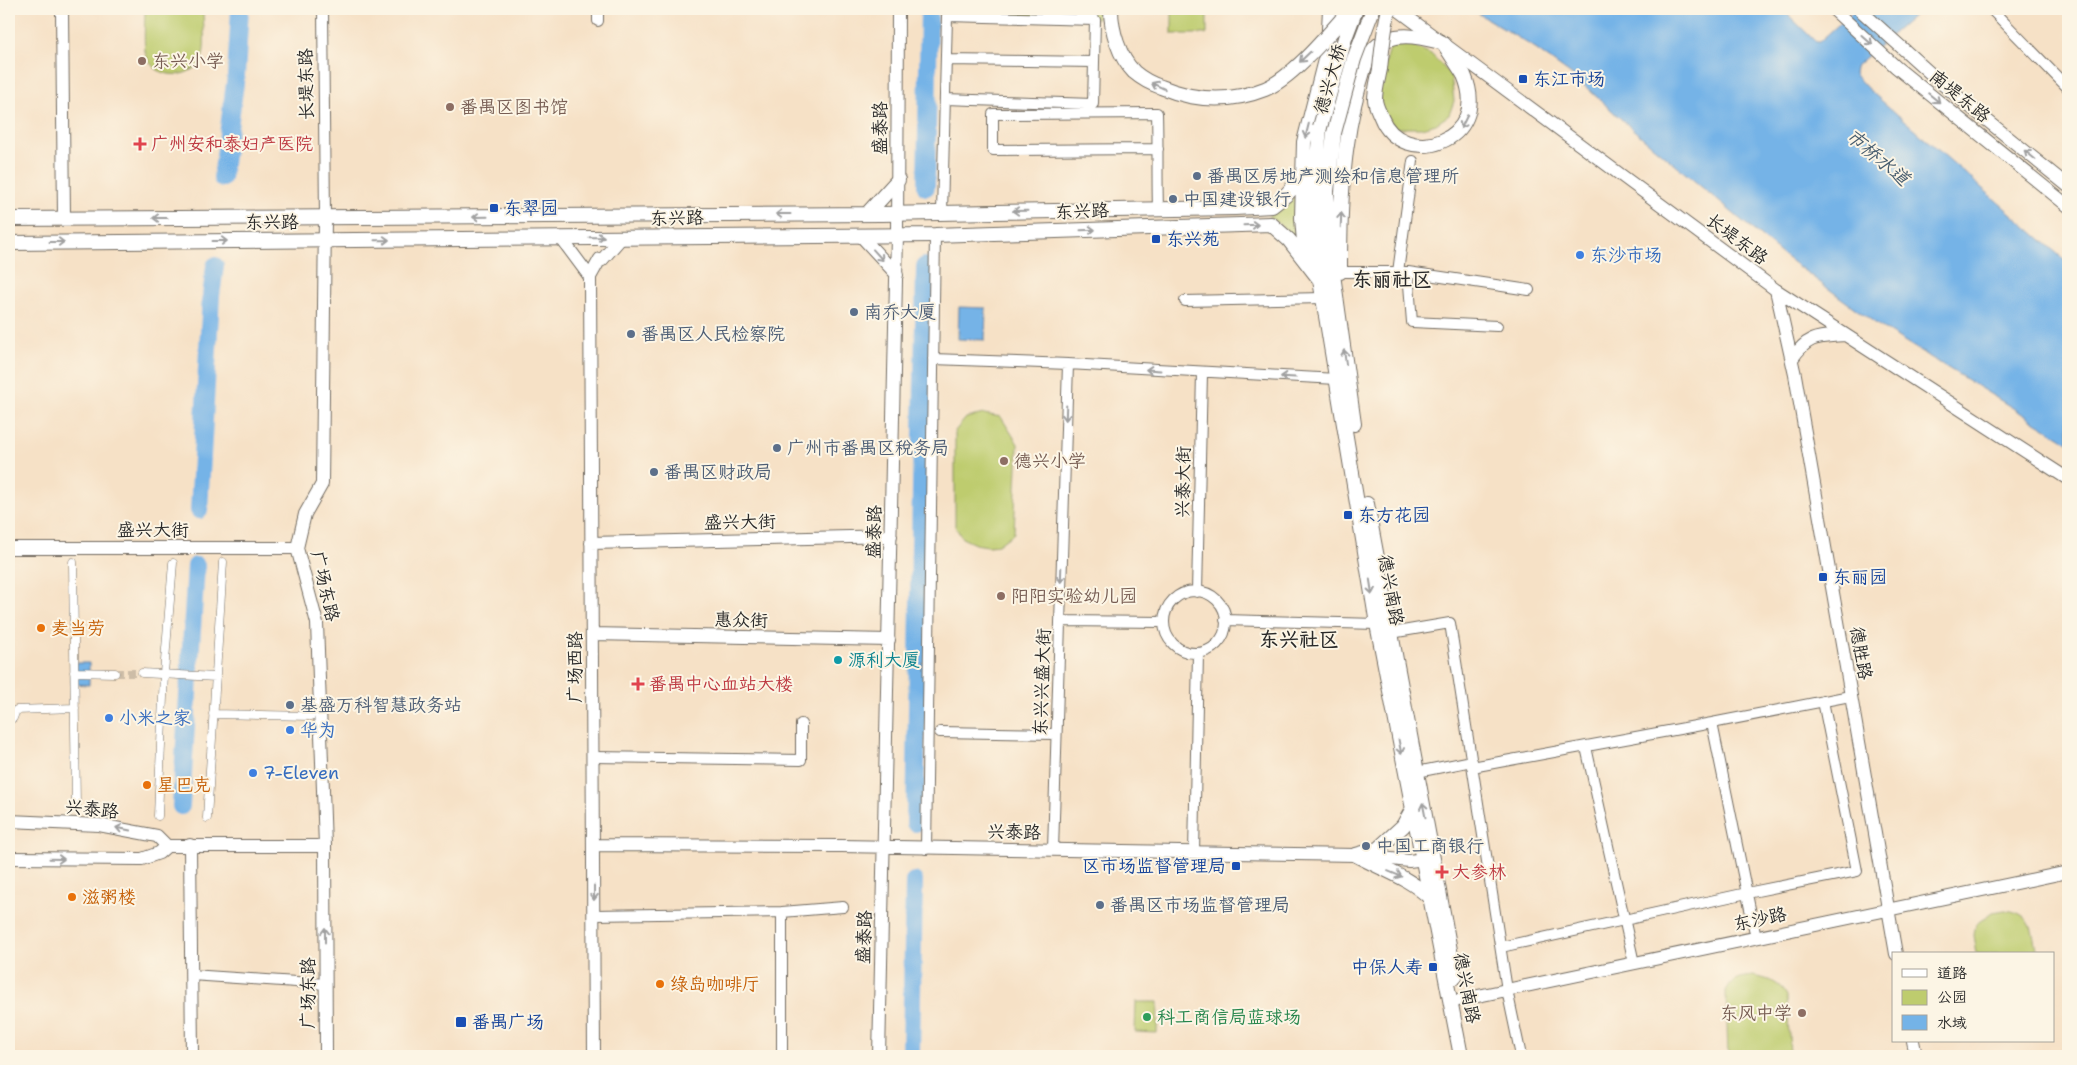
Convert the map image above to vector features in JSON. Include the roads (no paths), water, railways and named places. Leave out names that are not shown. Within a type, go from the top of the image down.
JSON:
[{"type":"main road","points":[[1111,9],[1114,31],[1119,46],[1125,61],[1135,73],[1175,93],[1211,100],[1235,97],[1266,88],[1282,78],[1326,37],[1351,9]]},
{"type":"main road","points":[[1310,266],[1304,242],[1302,177],[1304,142],[1327,50],[1330,9]]},
{"type":"main road","name":"德兴大桥","points":[[1320,128],[1345,38],[1356,9]]},
{"type":"main road","name":"德兴大桥","points":[[1334,133],[1354,59],[1373,9]]},
{"type":"main road","points":[[1340,321],[1340,223],[1344,160],[1356,96],[1367,60],[1376,46],[1392,38],[1404,36],[1443,43],[1464,75],[1470,101],[1469,112],[1460,130],[1438,144],[1426,145],[1398,138],[1384,126],[1375,100],[1389,9]]},
{"type":"main road","points":[[1327,50],[1341,39],[1359,39],[1366,48],[1367,60]]},
{"type":"main road","name":"德兴南路","points":[[1320,128],[1314,192],[1320,280],[1378,624],[1412,810],[1428,859],[1470,1056]]},
{"type":"main road","name":"德兴南路","points":[[1334,133],[1327,191],[1330,253],[1358,454],[1417,772],[1428,859],[1430,898],[1461,1056]]},
{"type":"main road","name":"东兴路","points":[[9,219],[866,214],[1272,206],[1286,196],[1302,177]]},
{"type":"main road","points":[[866,214],[898,180]]},
{"type":"main road","points":[[981,233],[982,212]]},
{"type":"main road","points":[[814,214],[814,236]]},
{"type":"main road","name":"东兴路","points":[[9,243],[898,235],[1271,224],[1289,240],[1320,280]]},
{"type":"main road","points":[[1356,855],[1378,848],[1403,826],[1412,810]]},
{"type":"main road","points":[[1356,855],[1403,877],[1419,887],[1430,898]]},
{"type":"street","points":[[62,9],[64,218]]},
{"type":"street","name":"长堤东路","points":[[322,9],[325,218]]},
{"type":"street","points":[[598,9],[598,21]]},
{"type":"street","name":"盛泰路","points":[[879,1056],[898,235],[898,9]]},
{"type":"street","name":"长堤东路","points":[[1397,9],[1776,290],[2068,479]]},
{"type":"street","name":"南堤东路","points":[[1859,9],[1941,83],[2068,186]]},
{"type":"street","points":[[1990,9],[2068,88]]},
{"type":"street","name":"南堤东路","points":[[1835,11],[1896,67],[2068,206]]},
{"type":"street","points":[[942,213],[944,99],[947,16],[1095,20],[1092,104],[944,99]]},
{"type":"street","points":[[946,60],[1094,62]]},
{"type":"street","points":[[1158,149],[993,150],[993,114],[1157,113],[1158,149],[1158,209]]},
{"type":"street","points":[[1413,161],[1403,272],[1412,322],[1497,326]]},
{"type":"street","name":"广场东路","points":[[325,218],[322,484],[305,514],[297,548],[317,623],[325,846],[326,1056]]},
{"type":"street","points":[[926,848],[935,234]]},
{"type":"street","points":[[860,235],[897,275]]},
{"type":"street","points":[[561,238],[590,277],[600,259],[602,260],[622,237]]},
{"type":"street","points":[[1340,272],[1403,272],[1530,290]]},
{"type":"street","name":"广场西路","points":[[590,277],[594,1056]]},
{"type":"street","name":"德胜路","points":[[1776,290],[1792,359],[1896,952]]},
{"type":"street","points":[[1185,301],[1323,298]]},
{"type":"street","points":[[1792,359],[1803,344],[1820,337],[1845,335]]},
{"type":"street","points":[[933,359],[1068,364],[1202,373],[1337,379]]},
{"type":"street","name":"东兴兴盛大街","points":[[1053,850],[1068,364]]},
{"type":"street","name":"兴泰大街","points":[[1197,592],[1202,373]]},
{"type":"street","name":"盛兴大街","points":[[590,543],[891,536]]},
{"type":"street","name":"盛兴大街","points":[[9,548],[297,548]]},
{"type":"street","points":[[73,562],[76,808]]},
{"type":"street","points":[[206,818],[223,562]]},
{"type":"street","points":[[158,816],[164,673],[173,563]]},
{"type":"street","points":[[1197,592],[1205,594],[1219,603],[1225,620],[1225,630],[1221,638],[1215,645],[1198,653],[1181,650],[1174,645],[1168,639],[1164,622],[1165,612],[1170,603],[1182,595],[1197,592]]},
{"type":"street","points":[[1225,620],[1378,624]]},
{"type":"street","points":[[1060,621],[1164,622]]},
{"type":"street","points":[[1391,633],[1450,623],[1507,990],[1521,1056]]},
{"type":"street","name":"惠众街","points":[[592,634],[889,640]]},
{"type":"street","points":[[1194,853],[1198,653]]},
{"type":"street","points":[[74,672],[115,673]]},
{"type":"street","points":[[142,673],[216,676]]},
{"type":"street","points":[[1417,772],[1586,747],[1850,696]]},
{"type":"street","points":[[1501,947],[1857,871],[1823,701]]},
{"type":"street","points":[[9,720],[13,718],[16,710],[75,708]]},
{"type":"street","points":[[213,714],[311,716]]},
{"type":"street","points":[[593,757],[801,760],[801,724]]},
{"type":"street","points":[[1712,724],[1756,938]]},
{"type":"street","points":[[940,732],[1056,734]]},
{"type":"street","points":[[1586,747],[1634,963]]},
{"type":"street","name":"兴泰路","points":[[9,821],[99,825],[157,836],[167,846]]},
{"type":"street","name":"兴泰路","points":[[594,844],[1356,855],[1409,861],[1428,859]]},
{"type":"street","points":[[190,845],[192,1056]]},
{"type":"street","points":[[9,858],[142,860],[159,853],[167,846],[325,846]]},
{"type":"street","name":"东沙路","points":[[1459,1000],[2068,872]]},
{"type":"street","points":[[594,915],[782,912],[842,907]]},
{"type":"street","points":[[782,912],[782,1056]]},
{"type":"street","points":[[191,974],[326,984]]},
{"type":"street","points":[[1914,1042],[1916,1056]]},
{"type":"water","name":"市桥水道","points":[[1471,9],[1782,9],[1816,42],[1819,42],[1856,9],[1914,9],[1913,16],[1855,67],[1854,74],[1867,88],[2068,263],[2068,442],[1878,325],[1783,255],[1630,127],[1577,79],[1530,45]]},
{"type":"water","points":[[959,307],[986,308],[985,340],[958,339]]},
{"type":"water","points":[[72,663],[89,663],[89,685],[72,684]]},
{"type":"waterway","points":[[222,178],[236,76],[240,9]]},
{"type":"waterway","points":[[926,187],[929,9]]},
{"type":"waterway","points":[[199,510],[211,296],[215,266]]},
{"type":"waterway","points":[[915,823],[925,266]]},
{"type":"waterway","points":[[181,806],[196,566]]},
{"type":"waterway","points":[[911,1056],[914,881]]},
{"type":"tunnel","points":[[115,673],[142,673]]},
{"type":"place","name":"东兴小学","points":[[142,61]]},
{"type":"place","name":"东江市场","points":[[1523,79]]},
{"type":"place","name":"番禺区图书馆","points":[[450,107]]},
{"type":"place","name":"广州安和泰妇产医院","points":[[140,144]]},
{"type":"place","name":"番禺区房地产测绘和信息管理所","points":[[1197,176]]},
{"type":"place","name":"中国建设银行","points":[[1173,199]]},
{"type":"place","name":"东翠园","points":[[494,208]]},
{"type":"place","name":"东兴苑","points":[[1156,239]]},
{"type":"place","name":"东沙市场","points":[[1580,255]]},
{"type":"place","name":"南乔大厦","points":[[854,312]]},
{"type":"place","name":"番禺区人民检察院","points":[[631,334]]},
{"type":"place","name":"广州市番禺区税务局","points":[[777,448]]},
{"type":"place","name":"德兴小学","points":[[1004,461]]},
{"type":"place","name":"番禺区财政局","points":[[654,472]]},
{"type":"place","name":"东方花园","points":[[1348,515]]},
{"type":"place","name":"东丽园","points":[[1823,577]]},
{"type":"place","name":"阳阳实验幼儿园","points":[[1001,596]]},
{"type":"place","name":"麦当劳","points":[[41,628]]},
{"type":"place","name":"源利大厦","points":[[838,660]]},
{"type":"place","name":"番禺中心血站大楼","points":[[638,684]]},
{"type":"place","name":"基盛万科智慧政务站","points":[[290,705]]},
{"type":"place","name":"小米之家","points":[[109,718]]},
{"type":"place","name":"华为","points":[[290,730]]},
{"type":"place","name":"7-Eleven","points":[[253,773]]},
{"type":"place","name":"星巴克","points":[[147,785]]},
{"type":"place","name":"中国工商银行","points":[[1366,846]]},
{"type":"place","name":"区市场监督管理局","points":[[1236,866]]},
{"type":"place","name":"大参林","points":[[1442,872]]},
{"type":"place","name":"滋粥楼","points":[[72,897]]},
{"type":"place","name":"番禺区市场监督管理局","points":[[1100,905]]},
{"type":"place","name":"中保人寿","points":[[1433,967]]},
{"type":"place","name":"绿岛咖啡厅","points":[[660,984]]},
{"type":"place","name":"东风中学","points":[[1802,1013]]},
{"type":"place","name":"科工商信局蓝球场","points":[[1147,1017]]},
{"type":"place","name":"番禺广场","points":[[461,1022]]},
{"type":"district","name":"东丽社区","points":[[1392,279]]},
{"type":"district","name":"东兴社区","points":[[1299,639]]}]
